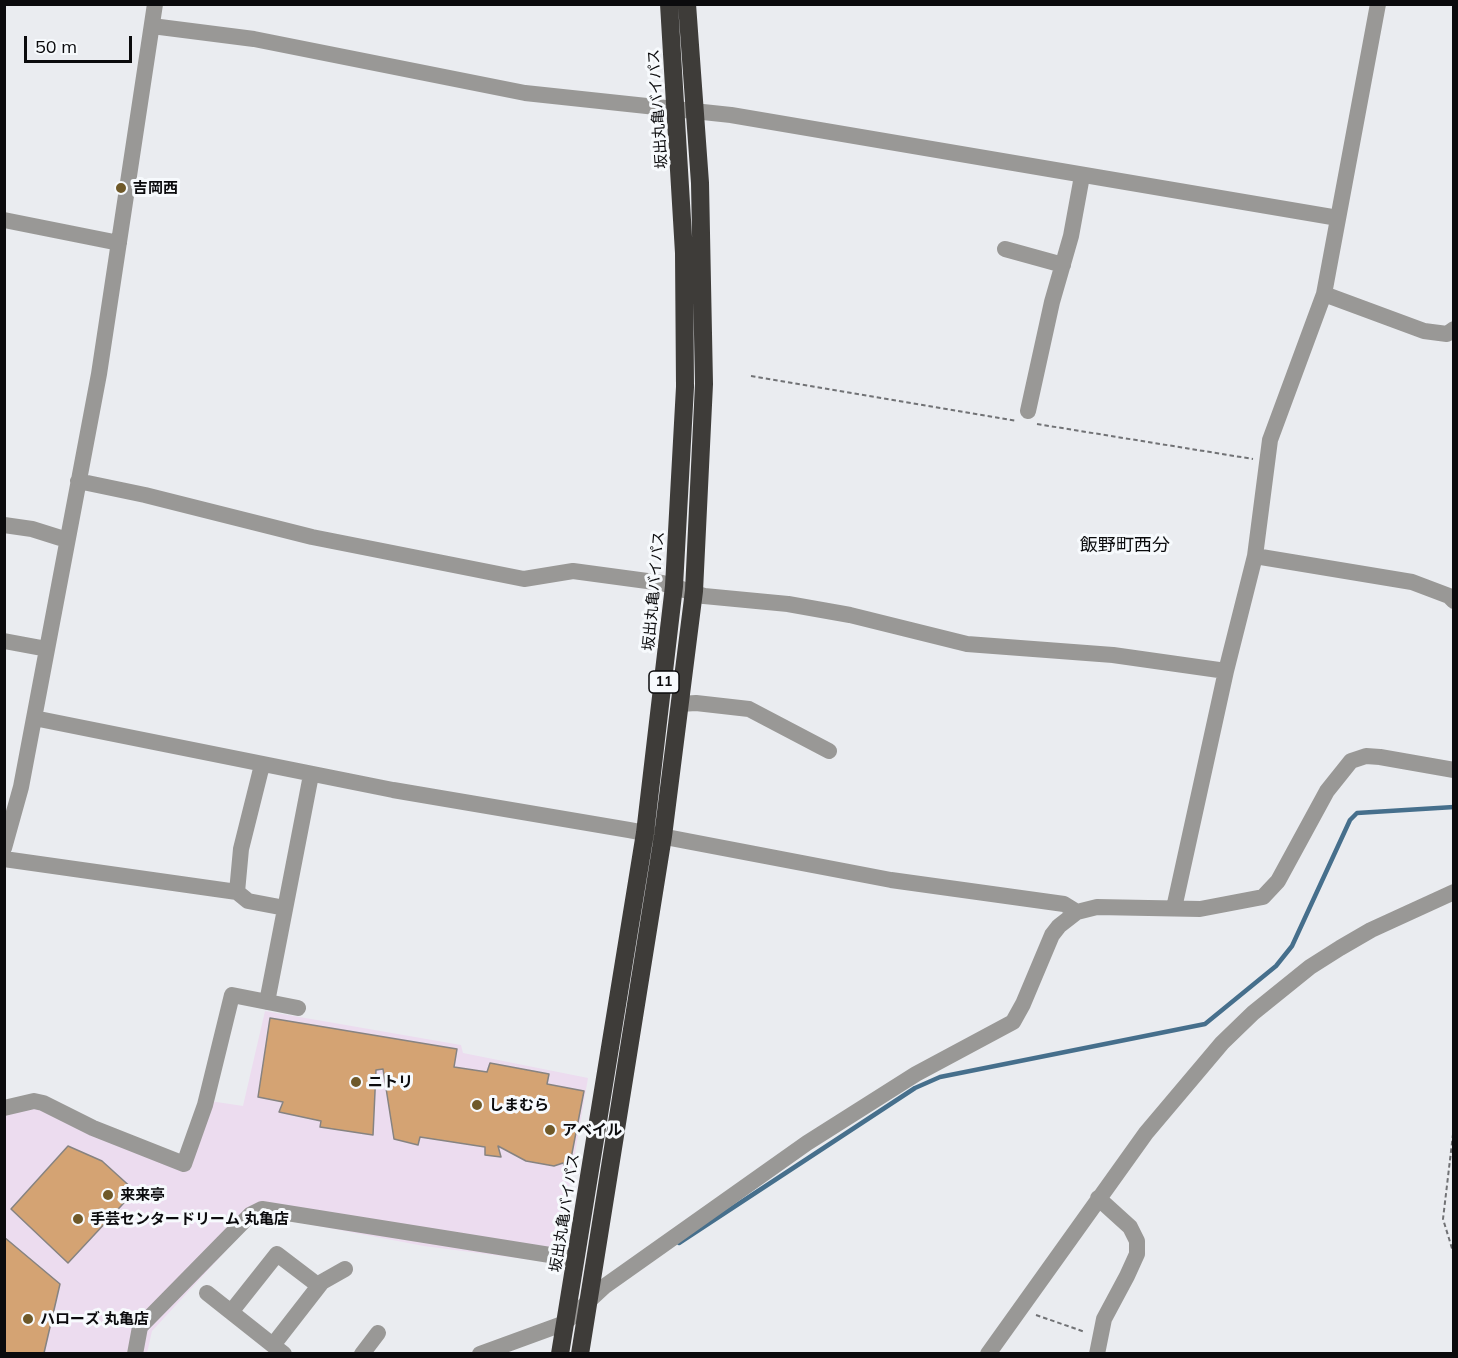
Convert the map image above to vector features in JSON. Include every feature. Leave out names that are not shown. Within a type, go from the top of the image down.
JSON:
[{"type":"highway","name":"坂出丸亀バイパス","points":[[580,1353],[654,835],[668,584],[685,387],[684,253],[669,4]]},
{"type":"highway","name":"坂出丸亀バイパス","points":[[560,1353],[575,1259],[680,704],[694,591],[704,384],[703,254],[696,112],[687,4]]},
{"type":"street","points":[[4,848],[21,787],[99,374],[155,4]]},
{"type":"street","points":[[1174,908],[1226,671],[1255,556],[1268,459],[1276,420],[1323,294],[1338,218],[1373,5]]},
{"type":"street","points":[[152,26],[254,39],[525,93],[696,112],[1338,218]]},
{"type":"street","points":[[1028,419],[1071,236],[1082,176]]},
{"type":"street","points":[[4,220],[119,243]]},
{"type":"street","points":[[1005,249],[1063,265]]},
{"type":"street","points":[[1323,294],[1424,331],[1447,334],[1454,329]]},
{"type":"street","points":[[78,481],[145,495],[312,537],[524,579],[573,570],[668,584],[704,596],[788,604],[850,615],[967,644],[1113,655],[1226,671]]},
{"type":"street","points":[[4,525],[67,540]]},
{"type":"street","points":[[1255,556],[1412,582],[1451,598]]},
{"type":"street","points":[[4,641],[47,649]]},
{"type":"street","points":[[680,704],[696,703],[749,708],[829,751]]},
{"type":"street","points":[[34,718],[311,775],[654,835],[891,880],[1064,904],[1077,912]]},
{"type":"street","points":[[480,1353],[565,1323],[639,1261],[807,1143],[916,1074],[1013,1022],[1052,935],[1059,926],[1077,912],[1098,907],[1219,907],[1251,900],[1271,891],[1327,791],[1351,761],[1366,756],[1380,757],[1454,771]]},
{"type":"street","points":[[237,892],[241,849],[262,765]]},
{"type":"street","points":[[267,1002],[311,775]]},
{"type":"street","points":[[4,859],[237,892],[248,901],[285,909]]},
{"type":"street","points":[[988,1353],[1098,1198],[1180,1091],[1222,1043],[1253,1013],[1310,967],[1371,930],[1454,892]]},
{"type":"street","points":[[4,1108],[34,1101],[43,1103],[93,1128],[184,1164],[205,1105],[231,995],[298,1008]]},
{"type":"street","points":[[1098,1198],[1130,1227],[1137,1241],[1137,1254],[1104,1318],[1098,1346]]},
{"type":"street","points":[[135,1353],[141,1328],[250,1215],[262,1209],[575,1259]]},
{"type":"street","points":[[231,1312],[277,1254],[319,1286]]},
{"type":"street","points":[[207,1293],[278,1349],[319,1286],[345,1269]]},
{"type":"street","points":[[362,1353],[378,1333]]},
{"type":"path","points":[[752,376],[1028,419],[1245,459],[1268,459]]},
{"type":"path","points":[[1454,1126],[1443,1219],[1454,1255]]},
{"type":"path","points":[[1020,1309],[1098,1346]]},
{"type":"shaded area","points":[[265,1011],[461,1045],[463,1053],[588,1078],[556,1263],[424,1246],[265,1216],[256,1218],[152,1331],[147,1353],[5,1353],[4,1116],[35,1105],[184,1169],[210,1101],[243,1106]]},
{"type":"building","name":"ニトリ","points":[[270,1018],[457,1049],[454,1067],[487,1072],[490,1063],[549,1074],[547,1084],[584,1091],[568,1174],[563,1163],[554,1166],[526,1161],[498,1146],[501,1157],[485,1155],[485,1147],[420,1137],[418,1145],[394,1139],[383,1069],[376,1070],[373,1135],[320,1127],[321,1121],[279,1112],[283,1102],[258,1097]]},
{"type":"building","points":[[68,1146],[102,1161],[135,1191],[68,1263],[11,1209]]},
{"type":"building","name":"ハローズ 丸亀店","points":[[4,1237],[60,1284],[44,1353],[4,1353]]},
{"type":"waterway","points":[[679,1243],[915,1088],[940,1077],[1205,1024],[1276,966],[1292,946],[1350,820],[1357,813],[1454,807]]},
{"type":"place","name":"吉岡西","points":[[121,188]]},
{"type":"place","name":"ニトリ","points":[[356,1082]]},
{"type":"place","name":"しまむら","points":[[477,1105]]},
{"type":"place","name":"アベイル","points":[[550,1130]]},
{"type":"place","name":"来来亭","points":[[108,1195]]},
{"type":"place","name":"手芸センタードリーム 丸亀店","points":[[78,1219]]},
{"type":"place","name":"ハローズ 丸亀店","points":[[28,1319]]},
{"type":"district","name":"飯野町西分","points":[[1125,546]]}]
